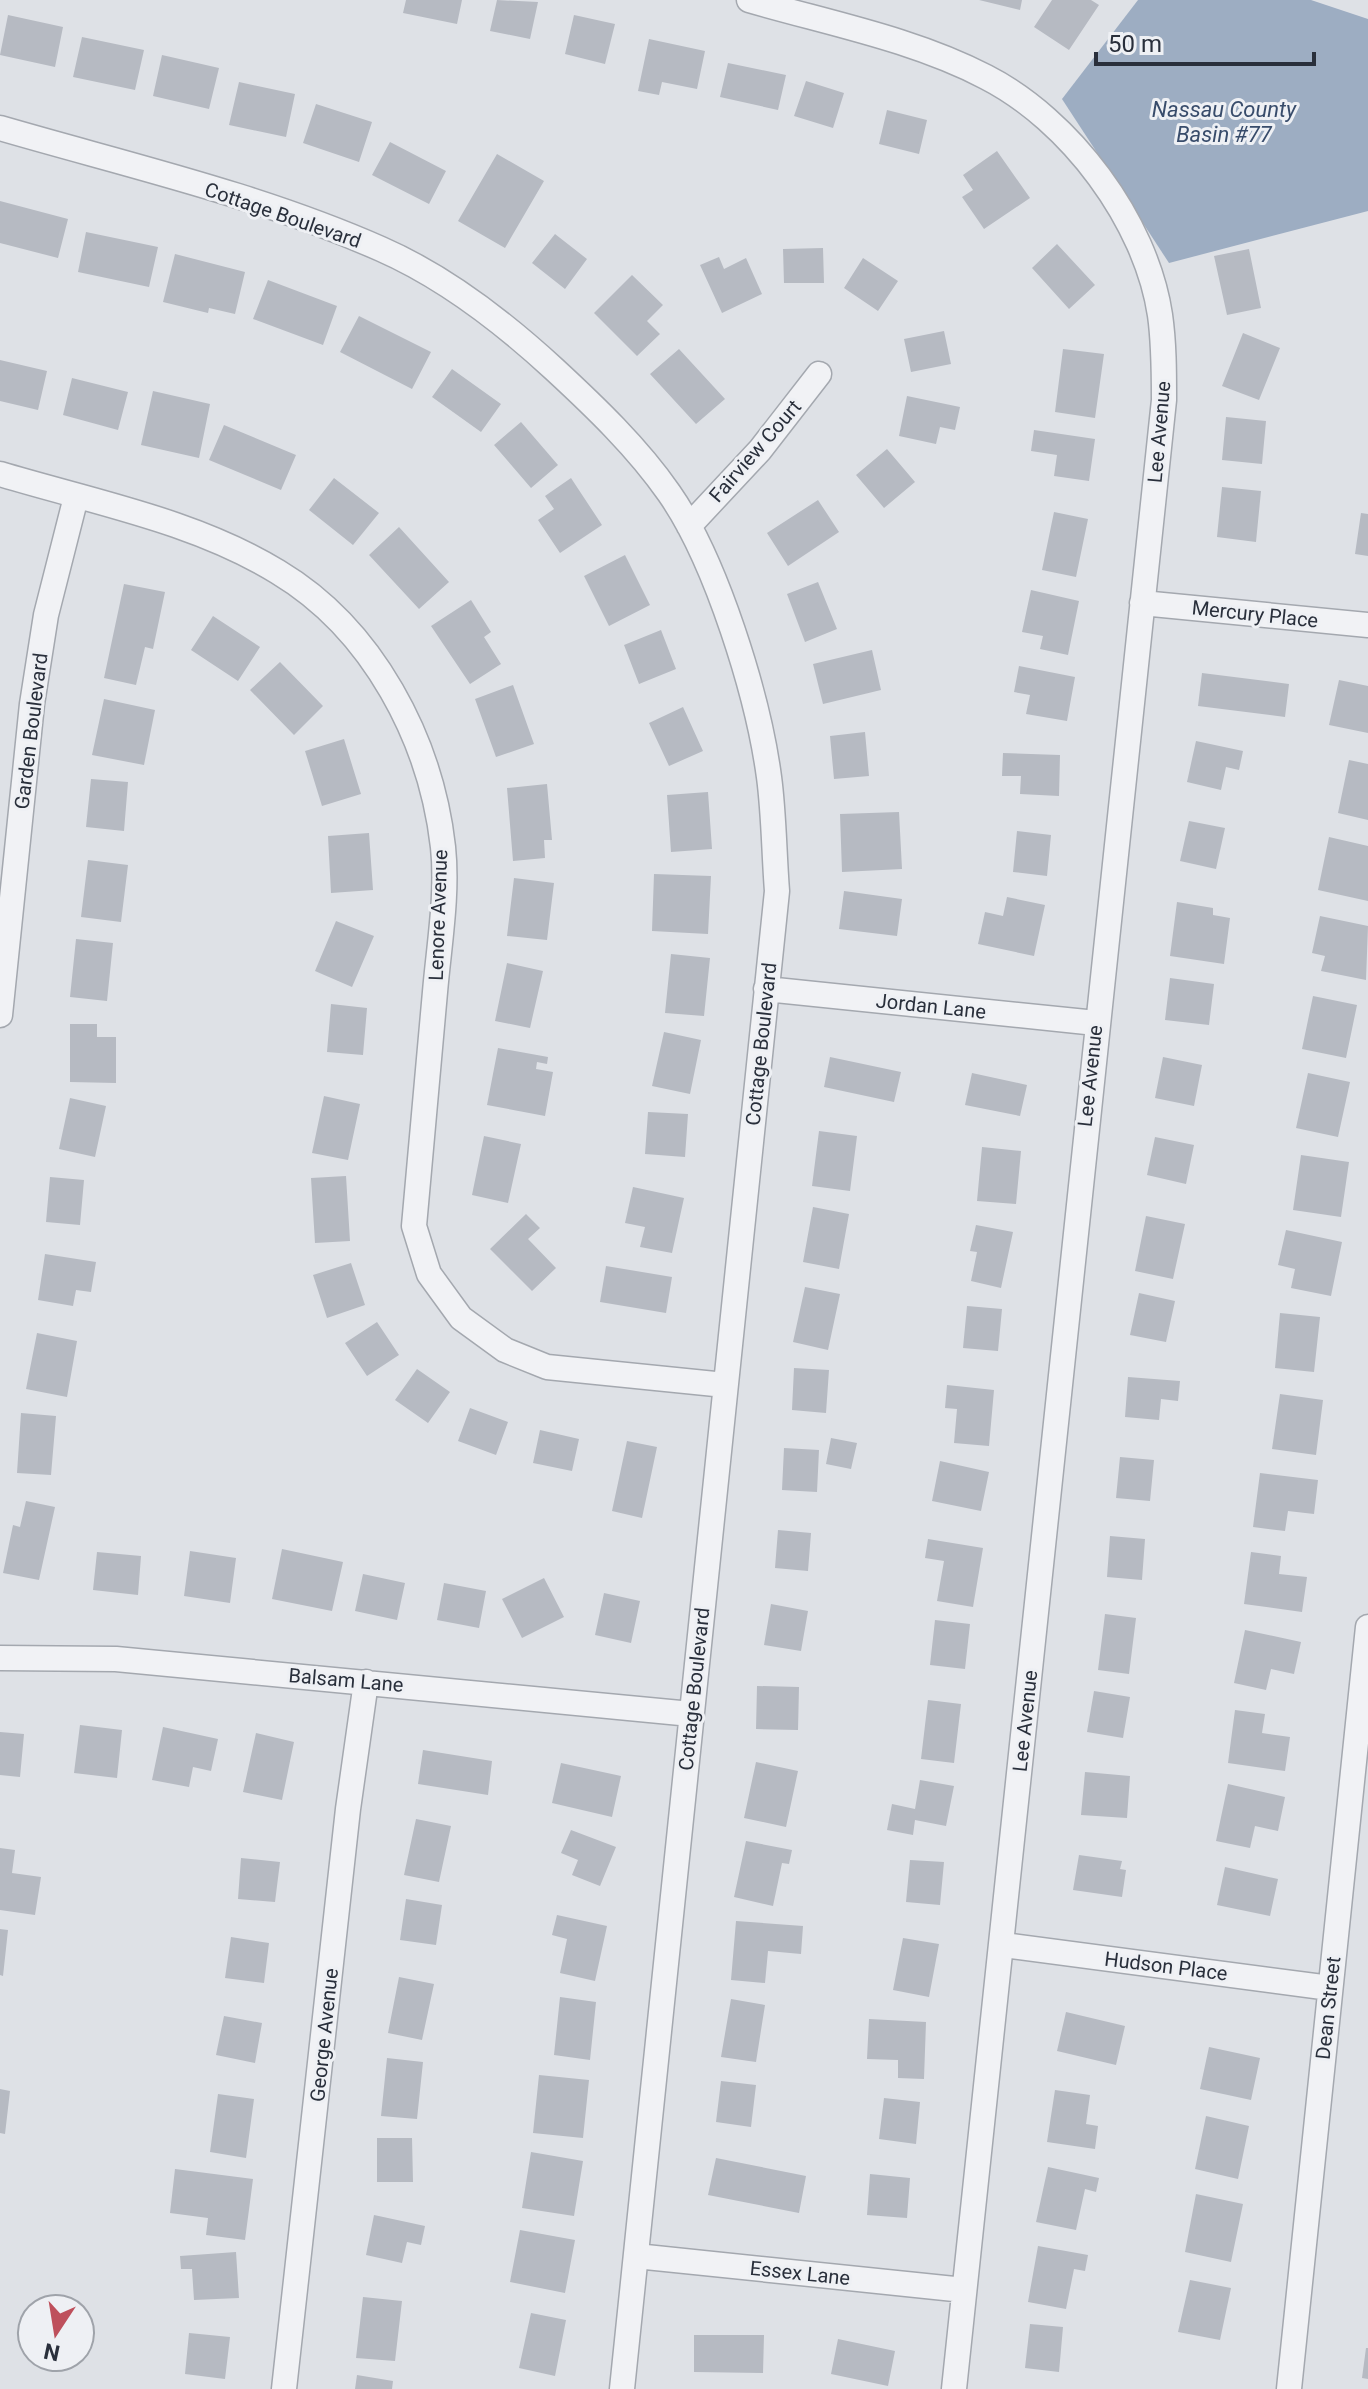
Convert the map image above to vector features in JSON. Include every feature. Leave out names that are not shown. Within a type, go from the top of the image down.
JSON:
[{"type":"street","name":"Lee Avenue","points":[[749,0],[929,52],[988,78],[1048,120],[1081,152],[1111,193],[1145,260],[1160,312],[1163,345],[1164,400],[954,2389]]},
{"type":"street","name":"Cottage Boulevard","points":[[0,128],[290,213],[383,249],[448,286],[516,334],[593,405],[669,492],[689,526],[741,655],[769,776],[777,891],[622,2389]]},
{"type":"street","name":"Fairview Court","points":[[689,526],[760,450],[819,374]]},
{"type":"street","name":"Lenore Avenue","points":[[0,474],[201,533],[280,572],[328,611],[357,642],[404,711],[433,785],[443,850],[442,919],[414,1226],[429,1274],[461,1318],[505,1350],[547,1367],[725,1385]]},
{"type":"street","name":"Garden Boulevard","points":[[0,1015],[32,704],[46,615],[76,497]]},
{"type":"street","name":"Mercury Place","points":[[1142,603],[1368,625]]},
{"type":"street","name":"Jordan Lane","points":[[766,989],[1096,1023]]},
{"type":"street","name":"Dean Street","points":[[1289,2389],[1368,1630]]},
{"type":"street","name":"Balsam Lane","points":[[0,1658],[116,1659],[691,1714]]},
{"type":"street","name":"George Avenue","points":[[284,2389],[348,1809],[366,1682]]},
{"type":"street","name":"Hudson Place","points":[[1003,1945],[1330,1988]]},
{"type":"street","name":"Essex Lane","points":[[636,2256],[964,2290]]},
{"type":"water","name":"Nassau County Basin #77","points":[[1138,0],[1311,0],[1368,19],[1368,211],[1169,263],[1062,99]]},
{"type":"building","points":[[406,0],[462,0],[457,24],[403,13]]},
{"type":"building","points":[[497,0],[538,2],[530,39],[490,31]]},
{"type":"building","points":[[979,0],[1022,0],[1020,10]]},
{"type":"building","points":[[1052,0],[1091,0],[1099,5],[1069,50],[1034,27]]},
{"type":"building","points":[[8,15],[63,27],[55,67],[0,55]]},
{"type":"building","points":[[574,15],[615,24],[605,64],[565,54]]},
{"type":"building","points":[[82,37],[144,50],[135,90],[73,77]]},
{"type":"building","points":[[649,39],[705,51],[697,89],[662,82],[659,95],[638,91]]},
{"type":"building","points":[[162,55],[219,68],[209,109],[153,96]]},
{"type":"building","points":[[728,63],[786,75],[778,110],[720,97]]},
{"type":"building","points":[[806,81],[844,93],[833,128],[794,116]]},
{"type":"building","points":[[239,82],[295,94],[286,137],[229,125]]},
{"type":"building","points":[[316,104],[372,122],[359,162],[303,143]]},
{"type":"building","points":[[887,110],[927,120],[919,154],[879,144]]},
{"type":"building","points":[[390,142],[446,171],[429,204],[372,175]]},
{"type":"building","points":[[997,151],[1030,198],[984,229],[962,197],[973,190],[963,175]]},
{"type":"building","points":[[497,154],[544,181],[505,248],[458,221]]},
{"type":"building","points":[[0,201],[68,219],[58,258],[0,243]]},
{"type":"building","points":[[86,232],[158,247],[149,287],[78,272]]},
{"type":"building","points":[[555,234],[587,259],[565,289],[532,263]]},
{"type":"building","points":[[1057,244],[1095,285],[1069,309],[1032,268]]},
{"type":"building","points":[[823,248],[824,283],[784,283],[783,249]]},
{"type":"building","points":[[1249,249],[1261,308],[1227,315],[1214,256]]},
{"type":"building","points":[[175,254],[245,272],[235,314],[209,308],[208,313],[163,302]]},
{"type":"building","points":[[719,257],[724,269],[746,258],[762,294],[722,313],[700,265]]},
{"type":"building","points":[[863,258],[898,281],[878,311],[844,288]]},
{"type":"building","points":[[632,275],[663,305],[647,321],[660,334],[637,356],[594,313]]},
{"type":"building","points":[[268,280],[337,306],[323,345],[253,319]]},
{"type":"building","points":[[359,316],[431,352],[412,389],[340,352]]},
{"type":"building","points":[[944,331],[951,364],[911,372],[904,339]]},
{"type":"building","points":[[1243,333],[1280,348],[1259,400],[1222,386]]},
{"type":"building","points":[[679,349],[725,399],[696,424],[650,374]]},
{"type":"building","points":[[1063,349],[1104,354],[1095,418],[1055,412]]},
{"type":"building","points":[[0,360],[47,371],[38,410],[0,401]]},
{"type":"building","points":[[452,369],[501,404],[481,432],[432,397]]},
{"type":"building","points":[[72,378],[128,392],[118,430],[63,415]]},
{"type":"building","points":[[153,391],[210,404],[199,458],[141,445]]},
{"type":"building","points":[[907,396],[960,407],[955,430],[940,427],[936,444],[899,436]]},
{"type":"building","points":[[1226,417],[1266,421],[1262,464],[1222,460]]},
{"type":"building","points":[[521,422],[558,465],[531,488],[494,445]]},
{"type":"building","points":[[224,425],[296,455],[281,490],[209,460]]},
{"type":"building","points":[[1034,430],[1095,439],[1089,481],[1054,476],[1057,455],[1031,451]]},
{"type":"building","points":[[887,449],[915,482],[884,508],[856,475]]},
{"type":"building","points":[[334,478],[379,513],[353,545],[309,510]]},
{"type":"building","points":[[571,478],[602,525],[560,553],[538,520],[554,509],[545,496]]},
{"type":"building","points":[[1222,487],[1261,491],[1256,542],[1217,537]]},
{"type":"building","points":[[818,500],[839,532],[788,566],[767,533]]},
{"type":"building","points":[[1054,512],[1088,519],[1076,577],[1042,570]]},
{"type":"building","points":[[1361,513],[1368,514],[1368,556],[1355,554]]},
{"type":"building","points":[[399,527],[449,582],[419,609],[369,555]]},
{"type":"building","points":[[625,555],[650,605],[609,626],[584,576]]},
{"type":"building","points":[[818,582],[837,629],[805,642],[787,594]]},
{"type":"building","points":[[124,584],[165,592],[153,649],[145,647],[136,685],[104,678]]},
{"type":"building","points":[[1031,590],[1079,601],[1068,655],[1040,649],[1043,636],[1022,632]]},
{"type":"building","points":[[471,600],[491,632],[484,637],[501,664],[470,684],[431,626]]},
{"type":"building","points":[[213,616],[260,647],[238,681],[191,650]]},
{"type":"building","points":[[661,630],[676,669],[639,684],[624,645]]},
{"type":"building","points":[[872,650],[881,690],[823,704],[813,664]]},
{"type":"building","points":[[280,662],[323,706],[294,735],[250,690]]},
{"type":"building","points":[[1019,666],[1075,677],[1067,721],[1026,714],[1030,695],[1014,692]]},
{"type":"building","points":[[1202,673],[1289,684],[1285,717],[1198,706]]},
{"type":"building","points":[[1339,680],[1368,686],[1368,733],[1329,725]]},
{"type":"building","points":[[513,685],[534,744],[496,757],[475,699]]},
{"type":"building","points":[[104,699],[155,710],[144,765],[92,755]]},
{"type":"building","points":[[683,707],[703,751],[669,766],[649,723]]},
{"type":"building","points":[[865,732],[869,776],[834,779],[830,736]]},
{"type":"building","points":[[344,739],[361,794],[322,806],[305,751]]},
{"type":"building","points":[[1196,741],[1243,751],[1239,770],[1226,767],[1221,790],[1187,782]]},
{"type":"building","points":[[1003,753],[1060,755],[1059,796],[1020,794],[1021,776],[1002,776]]},
{"type":"building","points":[[1349,760],[1368,764],[1368,820],[1338,813]]},
{"type":"building","points":[[91,779],[128,782],[124,831],[86,827]]},
{"type":"building","points":[[547,784],[552,840],[544,840],[545,858],[513,861],[507,788]]},
{"type":"building","points":[[708,792],[712,849],[671,852],[667,795]]},
{"type":"building","points":[[899,812],[902,869],[842,872],[840,814]]},
{"type":"building","points":[[1189,821],[1225,828],[1216,869],[1180,861]]},
{"type":"building","points":[[1017,831],[1051,835],[1047,876],[1013,872]]},
{"type":"building","points":[[369,833],[373,890],[331,893],[328,836]]},
{"type":"building","points":[[1329,837],[1368,846],[1368,901],[1318,890]]},
{"type":"building","points":[[88,860],[128,865],[121,922],[81,917]]},
{"type":"building","points":[[654,874],[711,876],[708,934],[652,931]]},
{"type":"building","points":[[514,878],[554,883],[547,940],[507,936]]},
{"type":"building","points":[[844,891],[902,899],[897,936],[839,929]]},
{"type":"building","points":[[1007,897],[1045,905],[1034,956],[978,944],[985,912],[1003,916]]},
{"type":"building","points":[[1177,902],[1213,908],[1213,915],[1230,918],[1224,964],[1170,956]]},
{"type":"building","points":[[1320,916],[1368,926],[1366,980],[1321,971],[1325,956],[1312,953]]},
{"type":"building","points":[[336,921],[374,936],[352,987],[315,971]]},
{"type":"building","points":[[76,939],[113,943],[107,1001],[70,997]]},
{"type":"building","points":[[671,954],[710,958],[704,1016],[665,1013]]},
{"type":"building","points":[[507,963],[543,971],[530,1028],[495,1021]]},
{"type":"building","points":[[1170,978],[1214,984],[1209,1025],[1165,1020]]},
{"type":"building","points":[[1313,996],[1357,1005],[1346,1058],[1302,1049]]},
{"type":"building","points":[[331,1004],[367,1008],[363,1055],[327,1052]]},
{"type":"building","points":[[70,1024],[97,1024],[97,1037],[116,1037],[116,1083],[70,1082]]},
{"type":"building","points":[[664,1032],[701,1040],[690,1094],[652,1086]]},
{"type":"building","points":[[498,1048],[548,1057],[547,1064],[537,1062],[536,1069],[553,1072],[545,1116],[487,1105]]},
{"type":"building","points":[[830,1057],[901,1072],[894,1102],[824,1087]]},
{"type":"building","points":[[1163,1057],[1202,1065],[1194,1106],[1155,1098]]},
{"type":"building","points":[[972,1073],[1027,1085],[1020,1116],[965,1105]]},
{"type":"building","points":[[1308,1073],[1350,1082],[1338,1137],[1296,1128]]},
{"type":"building","points":[[324,1096],[360,1104],[348,1160],[312,1153]]},
{"type":"building","points":[[70,1098],[106,1106],[95,1157],[59,1149]]},
{"type":"building","points":[[648,1112],[688,1114],[685,1157],[645,1154]]},
{"type":"building","points":[[819,1131],[857,1136],[850,1191],[812,1186]]},
{"type":"building","points":[[484,1136],[521,1144],[508,1203],[472,1195]]},
{"type":"building","points":[[1155,1137],[1194,1145],[1186,1184],[1147,1175]]},
{"type":"building","points":[[982,1147],[1021,1151],[1016,1204],[977,1201]]},
{"type":"building","points":[[1301,1155],[1349,1162],[1341,1217],[1293,1210]]},
{"type":"building","points":[[346,1176],[350,1241],[315,1243],[311,1178]]},
{"type":"building","points":[[50,1177],[84,1180],[80,1225],[46,1222]]},
{"type":"building","points":[[633,1187],[684,1198],[672,1253],[640,1247],[645,1227],[625,1223]]},
{"type":"building","points":[[813,1207],[849,1214],[839,1269],[803,1262]]},
{"type":"building","points":[[526,1214],[540,1228],[528,1239],[556,1268],[532,1291],[490,1249]]},
{"type":"building","points":[[1146,1216],[1185,1224],[1173,1279],[1135,1271]]},
{"type":"building","points":[[976,1225],[1013,1232],[1001,1288],[971,1281],[977,1252],[970,1251]]},
{"type":"building","points":[[1286,1230],[1342,1242],[1331,1296],[1291,1288],[1295,1269],[1278,1265]]},
{"type":"building","points":[[45,1254],[96,1262],[91,1292],[76,1290],[73,1306],[38,1300]]},
{"type":"building","points":[[351,1263],[365,1305],[327,1318],[313,1275]]},
{"type":"building","points":[[606,1266],[672,1277],[666,1313],[600,1302]]},
{"type":"building","points":[[805,1287],[840,1294],[828,1350],[793,1342]]},
{"type":"building","points":[[1139,1293],[1175,1301],[1166,1342],[1130,1335]]},
{"type":"building","points":[[967,1306],[1002,1309],[998,1351],[963,1348]]},
{"type":"building","points":[[1280,1313],[1320,1317],[1314,1372],[1275,1368]]},
{"type":"building","points":[[377,1322],[399,1355],[367,1376],[345,1343]]},
{"type":"building","points":[[37,1333],[77,1341],[67,1397],[26,1389]]},
{"type":"building","points":[[794,1368],[829,1370],[826,1413],[792,1410]]},
{"type":"building","points":[[417,1369],[450,1392],[428,1423],[395,1400]]},
{"type":"building","points":[[1128,1377],[1180,1381],[1178,1401],[1161,1399],[1159,1420],[1125,1417]]},
{"type":"building","points":[[947,1385],[994,1390],[989,1446],[954,1443],[957,1409],[945,1408]]},
{"type":"building","points":[[1280,1394],[1323,1400],[1316,1455],[1272,1449]]},
{"type":"building","points":[[470,1408],[508,1422],[496,1455],[458,1441]]},
{"type":"building","points":[[21,1413],[56,1416],[51,1475],[17,1473]]},
{"type":"building","points":[[540,1430],[579,1439],[572,1471],[533,1463]]},
{"type":"building","points":[[831,1438],[857,1443],[851,1469],[826,1464]]},
{"type":"building","points":[[627,1441],[657,1447],[642,1518],[612,1511]]},
{"type":"building","points":[[784,1448],[819,1450],[817,1492],[782,1490]]},
{"type":"building","points":[[1120,1457],[1154,1460],[1150,1501],[1116,1498]]},
{"type":"building","points":[[940,1461],[989,1472],[981,1511],[932,1501]]},
{"type":"building","points":[[1260,1473],[1318,1480],[1314,1514],[1288,1511],[1285,1531],[1253,1527]]},
{"type":"building","points":[[26,1501],[55,1507],[39,1580],[3,1573],[13,1525],[20,1527]]},
{"type":"building","points":[[778,1530],[811,1533],[808,1571],[775,1568]]},
{"type":"building","points":[[1110,1536],[1145,1539],[1142,1580],[1107,1577]]},
{"type":"building","points":[[928,1539],[983,1548],[973,1607],[937,1601],[944,1561],[925,1558]]},
{"type":"building","points":[[282,1549],[343,1562],[332,1611],[272,1599]]},
{"type":"building","points":[[190,1551],[236,1558],[230,1603],[184,1596]]},
{"type":"building","points":[[97,1552],[141,1556],[138,1595],[93,1590]]},
{"type":"building","points":[[1251,1552],[1281,1556],[1279,1574],[1307,1577],[1302,1612],[1244,1604]]},
{"type":"building","points":[[363,1574],[405,1583],[397,1620],[355,1611]]},
{"type":"building","points":[[544,1578],[564,1617],[522,1638],[502,1599]]},
{"type":"building","points":[[444,1583],[486,1591],[479,1628],[437,1620]]},
{"type":"building","points":[[604,1593],[640,1601],[631,1643],[595,1635]]},
{"type":"building","points":[[771,1604],[808,1611],[801,1651],[764,1645]]},
{"type":"building","points":[[1105,1614],[1136,1618],[1129,1674],[1098,1670]]},
{"type":"building","points":[[935,1620],[970,1624],[965,1669],[930,1665]]},
{"type":"building","points":[[1245,1630],[1301,1642],[1294,1674],[1271,1669],[1266,1690],[1234,1683]]},
{"type":"building","points":[[757,1686],[799,1687],[798,1730],[756,1729]]},
{"type":"building","points":[[1094,1691],[1130,1697],[1123,1738],[1087,1732]]},
{"type":"building","points":[[928,1700],[961,1704],[954,1763],[921,1759]]},
{"type":"building","points":[[1235,1710],[1265,1714],[1262,1733],[1290,1737],[1285,1771],[1228,1763]]},
{"type":"building","points":[[80,1725],[122,1730],[117,1778],[74,1773]]},
{"type":"building","points":[[163,1727],[218,1739],[211,1771],[193,1767],[189,1787],[152,1780]]},
{"type":"building","points":[[0,1732],[24,1734],[20,1777],[0,1775]]},
{"type":"building","points":[[256,1733],[294,1742],[282,1800],[243,1792]]},
{"type":"building","points":[[423,1750],[492,1761],[488,1795],[418,1784]]},
{"type":"building","points":[[756,1762],[798,1771],[786,1827],[744,1818]]},
{"type":"building","points":[[561,1763],[621,1776],[612,1817],[552,1803]]},
{"type":"building","points":[[1085,1772],[1130,1776],[1127,1818],[1081,1815]]},
{"type":"building","points":[[920,1780],[954,1786],[946,1826],[915,1820],[913,1835],[887,1830],[892,1804],[915,1809]]},
{"type":"building","points":[[1228,1784],[1285,1797],[1278,1831],[1255,1826],[1250,1848],[1216,1841]]},
{"type":"building","points":[[416,1819],[451,1826],[439,1882],[404,1875]]},
{"type":"building","points":[[571,1830],[616,1847],[600,1886],[572,1875],[578,1860],[561,1853]]},
{"type":"building","points":[[746,1841],[792,1850],[789,1864],[782,1863],[773,1906],[734,1897]]},
{"type":"building","points":[[0,1848],[15,1850],[12,1873],[41,1877],[35,1915],[0,1910]]},
{"type":"building","points":[[1079,1855],[1122,1861],[1120,1869],[1126,1870],[1122,1897],[1073,1890]]},
{"type":"building","points":[[241,1858],[280,1862],[275,1902],[238,1899]]},
{"type":"building","points":[[910,1860],[944,1862],[940,1905],[906,1902]]},
{"type":"building","points":[[1225,1867],[1278,1879],[1270,1916],[1217,1905]]},
{"type":"building","points":[[406,1899],[442,1905],[436,1945],[400,1940]]},
{"type":"building","points":[[557,1915],[607,1926],[595,1981],[560,1973],[567,1939],[552,1935]]},
{"type":"building","points":[[736,1921],[803,1926],[801,1954],[768,1951],[765,1983],[731,1980]]},
{"type":"building","points":[[0,1929],[8,1930],[3,1976],[0,1975]]},
{"type":"building","points":[[231,1937],[269,1943],[264,1983],[225,1978]]},
{"type":"building","points":[[903,1938],[939,1944],[929,1997],[893,1990]]},
{"type":"building","points":[[399,1977],[434,1984],[422,2040],[388,2033]]},
{"type":"building","points":[[560,1997],[596,2002],[590,2060],[554,2055]]},
{"type":"building","points":[[731,1999],[765,2005],[756,2062],[721,2057]]},
{"type":"building","points":[[1066,2012],[1125,2026],[1116,2065],[1057,2051]]},
{"type":"building","points":[[224,2016],[262,2023],[255,2063],[216,2055]]},
{"type":"building","points":[[869,2019],[926,2022],[924,2079],[898,2078],[898,2060],[867,2059]]},
{"type":"building","points":[[1209,2047],[1260,2058],[1251,2100],[1200,2089]]},
{"type":"building","points":[[387,2058],[423,2062],[417,2119],[381,2116]]},
{"type":"building","points":[[539,2075],[589,2080],[583,2138],[533,2133]]},
{"type":"building","points":[[721,2081],[756,2085],[751,2127],[716,2122]]},
{"type":"building","points":[[0,2089],[10,2091],[5,2134],[0,2133]]},
{"type":"building","points":[[1055,2090],[1090,2095],[1086,2124],[1098,2126],[1095,2149],[1047,2142]]},
{"type":"building","points":[[218,2094],[254,2099],[246,2158],[210,2152]]},
{"type":"building","points":[[884,2098],[920,2102],[916,2144],[879,2139]]},
{"type":"building","points":[[1206,2116],[1249,2126],[1238,2179],[1195,2169]]},
{"type":"building","points":[[377,2138],[412,2138],[413,2182],[377,2182]]},
{"type":"building","points":[[531,2152],[583,2161],[574,2216],[522,2208]]},
{"type":"building","points":[[716,2158],[806,2176],[799,2213],[708,2195]]},
{"type":"building","points":[[1048,2167],[1099,2178],[1096,2192],[1085,2189],[1076,2230],[1036,2222]]},
{"type":"building","points":[[175,2169],[253,2179],[245,2240],[206,2235],[208,2218],[170,2213]]},
{"type":"building","points":[[870,2174],[910,2178],[907,2218],[867,2215]]},
{"type":"building","points":[[1196,2194],[1243,2204],[1231,2262],[1185,2252]]},
{"type":"building","points":[[374,2215],[425,2226],[421,2245],[407,2242],[402,2263],[366,2255]]},
{"type":"building","points":[[520,2230],[575,2240],[565,2293],[510,2282]]},
{"type":"building","points":[[1038,2246],[1088,2255],[1085,2271],[1074,2269],[1066,2309],[1028,2302]]},
{"type":"building","points":[[236,2252],[239,2298],[194,2300],[192,2269],[181,2269],[180,2256]]},
{"type":"building","points":[[1190,2280],[1231,2288],[1220,2340],[1178,2332]]},
{"type":"building","points":[[363,2297],[402,2301],[395,2361],[356,2358]]},
{"type":"building","points":[[531,2313],[566,2320],[555,2376],[519,2368]]},
{"type":"building","points":[[1030,2324],[1063,2327],[1059,2372],[1025,2368]]},
{"type":"building","points":[[189,2333],[230,2337],[225,2379],[185,2374]]},
{"type":"building","points":[[694,2335],[764,2335],[763,2373],[694,2372]]},
{"type":"building","points":[[838,2339],[895,2351],[888,2386],[831,2374]]},
{"type":"building","points":[[1368,2348],[1368,2379],[1362,2378]]},
{"type":"building","points":[[357,2375],[393,2381],[392,2389],[355,2389]]}]
